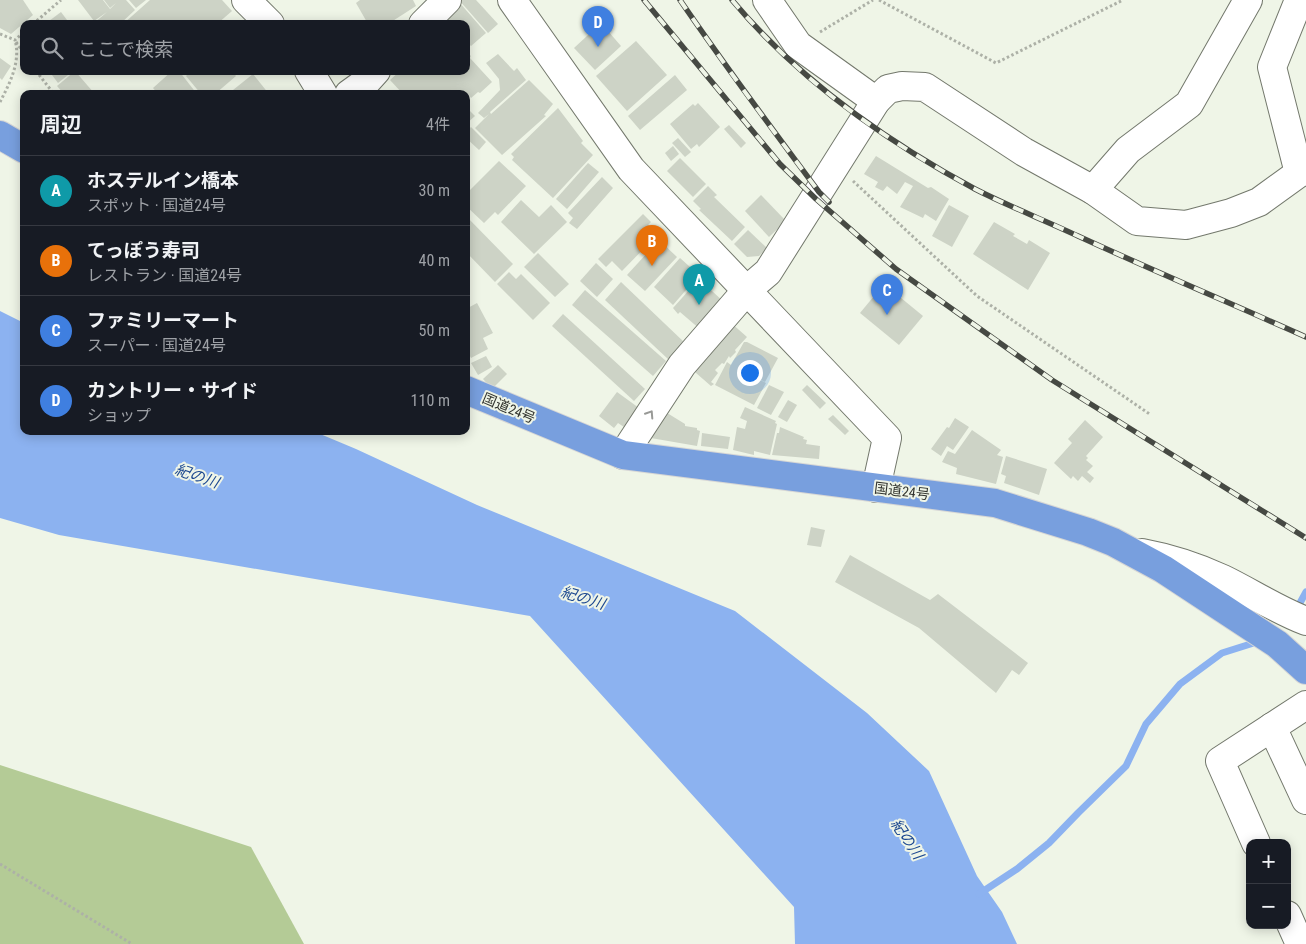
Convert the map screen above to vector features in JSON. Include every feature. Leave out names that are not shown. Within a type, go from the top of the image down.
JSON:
[{"type":"highway","points":[[0,135],[20,147]]},
{"type":"highway","name":"国道24号","points":[[470,392],[623,455],[995,503],[1088,532],[1112,542],[1163,569],[1277,644],[1306,670]]},
{"type":"street","points":[[246,0],[266,20]]},
{"type":"street","points":[[428,20],[447,0]]},
{"type":"street","points":[[512,0],[631,169],[887,438],[876,488]]},
{"type":"street","points":[[767,0],[798,45],[876,100]]},
{"type":"street","points":[[1093,190],[1128,150],[1188,104],[1248,0]]},
{"type":"street","points":[[623,455],[682,365],[747,290],[768,272],[816,199],[835,164],[864,122],[876,100],[888,89],[902,86],[925,87],[1024,152],[1093,190],[1137,221],[1186,225],[1231,213],[1259,202],[1302,170],[1272,67],[1299,0]]},
{"type":"street","points":[[311,75],[320,90]]},
{"type":"street","points":[[355,90],[372,75]]},
{"type":"street","points":[[1130,552],[1162,557],[1221,578],[1304,620]]},
{"type":"street","points":[[1254,839],[1220,761],[1306,705]]},
{"type":"street","points":[[1272,727],[1306,800]]},
{"type":"street","points":[[1291,924],[1300,944]]},
{"type":"path","points":[[38,20],[61,0]]},
{"type":"path","points":[[798,45],[873,0]]},
{"type":"path","points":[[879,0],[996,63],[1123,0]]},
{"type":"path","points":[[0,34],[14,40],[20,48]]},
{"type":"path","points":[[14,40],[20,35]]},
{"type":"path","points":[[0,102],[15,68],[17,49],[14,40]]},
{"type":"path","points":[[39,75],[51,90]]},
{"type":"path","points":[[835,164],[977,296],[1151,415]]},
{"type":"path","points":[[0,864],[132,944]]},
{"type":"green space","points":[[0,765],[251,847],[304,944],[0,944]]},
{"type":"water","name":"紀の川","points":[[0,311],[20,321],[20,435],[323,435],[477,505],[735,611],[867,713],[929,771],[977,876],[1002,912],[1017,944],[795,944],[794,907],[530,616],[59,535],[0,518]]},
{"type":"building","points":[[0,0],[23,0],[33,15],[27,20],[20,20],[20,26],[11,34],[0,28]]},
{"type":"building","points":[[78,0],[103,0],[110,9],[116,3],[110,8],[104,0],[126,0],[135,10],[124,20],[98,20],[107,12],[93,20]]},
{"type":"building","points":[[129,0],[146,0],[136,8]]},
{"type":"building","points":[[150,0],[222,0],[232,11],[222,20],[128,20]]},
{"type":"building","points":[[360,0],[413,0],[416,6],[394,20],[366,20],[356,3]]},
{"type":"building","points":[[459,0],[476,0],[498,24],[488,33]]},
{"type":"building","points":[[459,2],[486,33],[471,46],[470,20],[448,20],[444,16]]},
{"type":"building","points":[[61,12],[67,20],[50,20]]},
{"type":"building","points":[[601,23],[621,46],[595,70],[574,48]]},
{"type":"building","points":[[636,41],[667,75],[627,111],[596,76]]},
{"type":"building","points":[[498,54],[514,71],[517,68],[526,80],[490,112],[491,114],[529,80],[553,104],[544,115],[546,116],[502,155],[475,128],[489,114],[484,118],[478,113],[500,90],[499,79],[486,63]]},
{"type":"building","points":[[0,58],[11,66],[2,80],[0,78]]},
{"type":"building","points":[[470,58],[492,82],[471,98],[470,90],[399,90],[390,80],[396,75],[470,75]]},
{"type":"building","points":[[52,75],[68,75],[58,83]]},
{"type":"building","points":[[70,75],[78,75],[91,90],[60,90],[57,86]]},
{"type":"building","points":[[168,75],[182,75],[194,90],[155,90],[153,88]]},
{"type":"building","points":[[254,75],[266,90],[233,90]]},
{"type":"building","points":[[675,75],[687,90],[640,130],[628,116]]},
{"type":"building","points":[[186,76],[236,76],[220,90],[198,90]]},
{"type":"building","points":[[698,103],[720,127],[699,147],[697,144],[691,149],[670,124],[693,104],[695,106]]},
{"type":"building","points":[[558,108],[583,141],[581,143],[593,155],[553,198],[512,160],[514,157],[511,154]]},
{"type":"building","points":[[470,111],[475,116],[470,120]]},
{"type":"building","points":[[729,125],[746,143],[741,148],[724,129]]},
{"type":"building","points":[[470,128],[486,142],[479,150],[470,142]]},
{"type":"building","points":[[678,138],[691,152],[685,157],[672,143]]},
{"type":"building","points":[[673,146],[679,154],[671,161],[665,153]]},
{"type":"building","points":[[876,156],[949,199],[936,221],[925,214],[923,218],[900,207],[913,186],[905,182],[897,194],[887,186],[883,191],[875,187],[878,182],[864,174]]},
{"type":"building","points":[[680,158],[706,184],[693,197],[667,171]]},
{"type":"building","points":[[499,161],[526,186],[498,215],[495,212],[484,223],[470,210],[470,190]]},
{"type":"building","points":[[588,163],[599,172],[567,209],[556,199]]},
{"type":"building","points":[[602,177],[613,188],[577,229],[569,223],[573,218],[568,213]]},
{"type":"building","points":[[708,186],[717,195],[714,197],[745,227],[732,241],[699,210],[701,209],[693,201]]},
{"type":"building","points":[[761,195],[786,221],[769,237],[745,211]]},
{"type":"building","points":[[521,200],[539,217],[551,205],[567,222],[534,254],[501,222]]},
{"type":"building","points":[[949,205],[969,216],[952,247],[932,236]]},
{"type":"building","points":[[643,214],[651,222],[648,225],[658,234],[622,271],[612,261],[606,267],[598,259]]},
{"type":"building","points":[[470,220],[513,264],[495,282],[470,256]]},
{"type":"building","points":[[994,222],[1015,234],[1013,236],[1027,244],[1029,240],[1050,253],[1028,290],[973,254]]},
{"type":"building","points":[[748,230],[767,248],[759,256],[747,257],[734,244]]},
{"type":"building","points":[[659,240],[677,257],[645,291],[627,275]]},
{"type":"building","points":[[538,253],[569,284],[555,297],[524,267]]},
{"type":"building","points":[[680,258],[699,275],[673,305],[654,287]]},
{"type":"building","points":[[596,263],[613,279],[597,297],[580,281]]},
{"type":"building","points":[[509,272],[516,279],[521,274],[550,303],[533,320],[497,284]]},
{"type":"building","points":[[699,279],[725,303],[701,330],[680,312],[678,314],[673,308]]},
{"type":"building","points":[[621,282],[685,343],[669,360],[605,300]]},
{"type":"building","points":[[884,284],[923,316],[899,345],[860,313]]},
{"type":"building","points":[[585,290],[666,361],[653,376],[572,305]]},
{"type":"building","points":[[477,303],[493,333],[483,338],[488,349],[471,358],[470,356],[470,307]]},
{"type":"building","points":[[563,314],[645,389],[634,401],[552,326]]},
{"type":"building","points":[[730,322],[747,337],[735,350],[736,352],[730,358],[729,356],[724,364],[722,363],[715,370],[718,373],[711,382],[714,384],[711,386],[688,366]]},
{"type":"building","points":[[744,342],[778,358],[765,382],[753,376],[766,383],[754,405],[715,385],[727,362],[731,365]]},
{"type":"building","points":[[486,356],[492,367],[478,375],[471,363]]},
{"type":"building","points":[[498,365],[507,374],[492,389],[483,379]]},
{"type":"building","points":[[769,385],[784,392],[771,415],[757,408]]},
{"type":"building","points":[[807,385],[826,403],[820,409],[802,390]]},
{"type":"building","points":[[617,392],[639,408],[624,427],[618,423],[614,428],[599,416]]},
{"type":"building","points":[[788,400],[797,405],[787,422],[778,417]]},
{"type":"building","points":[[745,407],[776,421],[775,423],[777,424],[770,455],[754,451],[754,455],[733,450],[737,427],[745,429],[747,421],[740,418]]},
{"type":"building","points":[[659,408],[685,424],[685,426],[697,428],[700,431],[697,446],[645,437]]},
{"type":"building","points":[[833,415],[849,431],[845,435],[828,419]]},
{"type":"building","points":[[955,418],[969,427],[953,450],[947,446],[941,456],[931,449]]},
{"type":"building","points":[[1085,420],[1103,437],[1086,456],[1088,458],[1086,460],[1093,466],[1087,472],[1094,478],[1090,483],[1082,476],[1078,481],[1073,476],[1071,479],[1054,463],[1072,443],[1068,439]]},
{"type":"building","points":[[780,427],[804,437],[803,439],[807,440],[806,444],[820,446],[819,459],[772,455]]},
{"type":"building","points":[[972,430],[1001,450],[997,455],[1003,457],[996,484],[956,474],[957,468],[942,462],[948,451],[955,454]]},
{"type":"building","points":[[702,433],[730,437],[728,449],[701,446]]},
{"type":"building","points":[[1006,456],[1047,469],[1039,495],[1004,483],[1006,476],[1001,474]]},
{"type":"building","points":[[811,527],[825,530],[821,547],[807,545]]},
{"type":"building","points":[[850,555],[930,600],[938,594],[1028,663],[1019,675],[1012,670],[996,693],[919,628],[835,582]]},
{"type":"waterway","points":[[1295,612],[1306,592]]},
{"type":"waterway","points":[[979,894],[1017,869],[1049,843],[1126,766],[1146,724],[1180,684],[1222,653],[1260,641]]},
{"type":"railway","points":[[644,0],[780,164],[816,199],[896,269],[1052,380],[1306,538]]},
{"type":"railway","points":[[680,0],[766,121],[819,192],[829,202]]},
{"type":"railway","points":[[732,0],[758,29],[814,82],[876,129],[941,170],[1000,201],[1306,337]]},
{"type":"place","name":"カントリー・サイド","points":[[598,47]]},
{"type":"place","name":"てっぽう寿司","points":[[652,266]]},
{"type":"place","name":"ホステルイン橋本","points":[[699,305]]},
{"type":"place","name":"ファミリーマート","points":[[887,315]]}]
